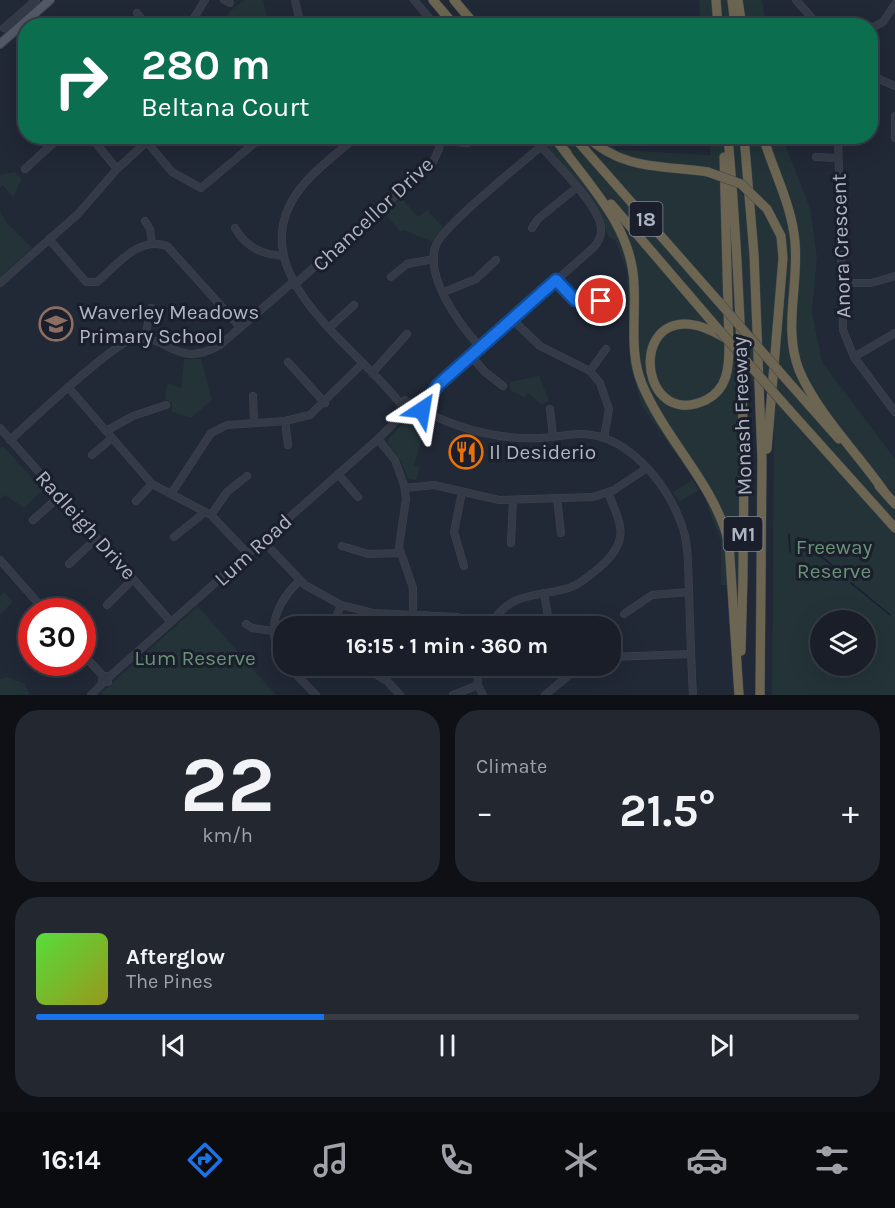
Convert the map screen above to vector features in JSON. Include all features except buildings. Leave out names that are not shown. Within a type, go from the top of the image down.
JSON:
[{"type":"highway","points":[[433,0],[448,18]]},
{"type":"highway","points":[[454,0],[469,18]]},
{"type":"highway","points":[[716,0],[717,18]]},
{"type":"highway","points":[[732,0],[734,18]]},
{"type":"highway","points":[[738,0],[741,18]]},
{"type":"highway","name":"18","points":[[559,144],[722,334],[895,528]]},
{"type":"highway","name":"18","points":[[580,144],[895,504]]},
{"type":"highway","points":[[596,144],[608,153],[634,164],[708,172],[741,184],[767,209],[781,236],[783,258],[768,420],[763,543]]},
{"type":"highway","points":[[722,334],[690,323],[677,325],[662,333],[653,344],[649,359],[650,376],[658,390],[673,401],[697,403],[713,396],[727,375],[729,345],[726,144]]},
{"type":"highway","name":"Monash Freeway","points":[[727,144],[740,325],[743,515],[739,695]]},
{"type":"highway","name":"Monash Freeway","points":[[745,144],[756,298],[763,543],[760,695]]},
{"type":"highway","points":[[766,144],[791,218],[795,240],[796,263],[792,319],[793,344],[799,369],[819,403],[883,490]]},
{"type":"highway","points":[[563,149],[621,229],[633,270],[635,344],[641,381],[656,414],[703,481],[723,520],[732,570],[739,695]]},
{"type":"main road","points":[[30,18],[50,0]]},
{"type":"main road","points":[[0,44],[18,28]]},
{"type":"street","points":[[4,28],[36,0]]},
{"type":"street","points":[[194,18],[205,0]]},
{"type":"street","points":[[414,0],[429,18]]},
{"type":"street","points":[[796,0],[812,18]]},
{"type":"street","points":[[298,1],[300,18]]},
{"type":"street","points":[[878,25],[883,22],[895,4]]},
{"type":"street","points":[[137,13],[141,18]]},
{"type":"street","points":[[878,79],[895,86]]},
{"type":"street","points":[[895,116],[895,138]]},
{"type":"street","points":[[25,169],[52,144]]},
{"type":"street","points":[[97,144],[117,169]]},
{"type":"street","points":[[0,283],[83,208],[117,169],[145,144]]},
{"type":"street","points":[[149,144],[172,172],[201,188]]},
{"type":"street","points":[[201,188],[253,144]]},
{"type":"street","points":[[348,144],[308,181],[291,202],[282,235],[283,256],[293,284],[372,373],[407,406],[482,433],[515,437],[581,434],[604,438],[626,448],[647,468],[674,507],[686,542],[693,695]]},
{"type":"street","name":"Chancellor Drive","points":[[145,338],[181,353],[192,355],[208,352],[220,345],[432,164],[439,144]]},
{"type":"street","points":[[422,410],[435,388],[594,247],[602,230],[596,214],[538,144]]},
{"type":"street","name":"Anora Crescent","points":[[838,144],[843,330],[854,357],[892,404],[895,412]]},
{"type":"street","points":[[480,347],[457,320],[444,292],[434,259],[436,247],[443,234],[540,147]]},
{"type":"street","points":[[816,158],[838,158]]},
{"type":"street","points":[[201,188],[202,197]]},
{"type":"street","points":[[532,228],[538,219],[576,188]]},
{"type":"street","points":[[146,221],[152,243]]},
{"type":"street","points":[[235,228],[242,239],[253,249],[283,256]]},
{"type":"street","points":[[49,240],[86,282],[91,284],[97,282],[137,247],[152,243],[171,250],[240,327]]},
{"type":"street","points":[[391,277],[412,262],[434,259]]},
{"type":"street","points":[[444,292],[476,279],[496,260]]},
{"type":"street","points":[[842,283],[871,283],[895,276]]},
{"type":"street","points":[[556,280],[575,300],[601,301]]},
{"type":"street","points":[[330,327],[354,305]]},
{"type":"street","points":[[10,440],[121,343],[145,338],[151,308]]},
{"type":"street","points":[[512,319],[546,350],[590,371],[603,387],[608,402],[609,420],[604,438]]},
{"type":"street","points":[[854,357],[895,333]]},
{"type":"street","points":[[372,373],[407,334]]},
{"type":"street","points":[[590,371],[606,349]]},
{"type":"street","points":[[471,356],[485,372],[503,386]]},
{"type":"street","points":[[288,362],[324,403]]},
{"type":"street","points":[[171,494],[198,448],[211,433],[227,425],[285,421],[310,415],[363,363]]},
{"type":"street","points":[[69,388],[152,483],[208,514],[248,554]]},
{"type":"street","points":[[253,396],[254,422]]},
{"type":"street","points":[[106,431],[133,416],[166,405]]},
{"type":"street","name":"Lum Road","points":[[91,695],[105,678],[378,439],[407,406]]},
{"type":"street","points":[[550,409],[553,437]]},
{"type":"street","points":[[285,421],[288,445]]},
{"type":"street","name":"Radleigh Drive","points":[[0,428],[171,622]]},
{"type":"street","points":[[92,455],[112,438]]},
{"type":"street","points":[[378,439],[396,463],[405,488],[400,553],[413,588],[413,615]]},
{"type":"street","points":[[405,488],[430,484],[491,499],[593,497],[608,493],[647,468]]},
{"type":"street","points":[[338,474],[358,497]]},
{"type":"street","points":[[174,537],[208,514],[227,492],[247,476]]},
{"type":"street","points":[[136,501],[152,483]]},
{"type":"street","points":[[462,492],[454,532],[464,566]]},
{"type":"street","points":[[499,616],[513,601],[524,596],[582,582],[618,548],[621,527],[608,493]]},
{"type":"street","points":[[33,520],[60,496]]},
{"type":"street","points":[[557,498],[561,533]]},
{"type":"street","points":[[511,543],[513,500]]},
{"type":"street","points":[[69,564],[97,538]]},
{"type":"street","points":[[263,540],[300,580],[341,605],[373,613],[442,616]]},
{"type":"street","points":[[342,546],[368,554],[400,553]]},
{"type":"street","points":[[0,560],[33,598]]},
{"type":"street","points":[[107,604],[133,579]]},
{"type":"street","points":[[277,616],[280,602],[300,580]]},
{"type":"street","points":[[544,592],[548,615]]},
{"type":"street","points":[[624,614],[652,596],[689,592]]},
{"type":"street","points":[[336,616],[341,605]]},
{"type":"street","points":[[246,624],[252,628],[273,631]]},
{"type":"street","points":[[621,657],[691,654]]},
{"type":"street","points":[[96,668],[105,678]]},
{"type":"street","points":[[298,676],[316,695]]},
{"type":"street","points":[[379,676],[400,695]]},
{"type":"street","points":[[478,676],[478,685],[483,695]]},
{"type":"street","points":[[545,695],[568,676]]},
{"type":"street","points":[[453,695],[478,685]]},
{"type":"green space","points":[[245,0],[263,0],[267,18],[226,18],[234,7]]},
{"type":"green space","points":[[699,0],[762,0],[765,18],[700,18]]},
{"type":"green space","name":"Freeway Reserve","points":[[542,144],[609,144],[617,150],[711,155],[710,144],[785,144],[810,208],[817,257],[812,312],[822,362],[895,459],[895,695],[772,695],[774,400],[742,373],[743,586],[721,585],[721,542],[702,491],[642,406],[630,365],[627,271],[615,240],[608,236],[600,215]]},
{"type":"green space","points":[[15,172],[22,179],[13,197],[2,185],[0,188],[0,175]]},
{"type":"green space","points":[[401,198],[418,217],[427,210],[443,227],[432,242],[404,230],[401,232],[384,213]]},
{"type":"green space","points":[[0,211],[6,222],[32,248],[0,277]]},
{"type":"green space","points":[[184,359],[201,359],[212,400],[191,418],[172,412],[172,403],[165,399],[167,383],[181,388]]},
{"type":"green space","points":[[539,376],[549,400],[542,405],[528,393],[525,398],[510,390],[510,382]]},
{"type":"green space","points":[[411,414],[432,423],[428,435],[423,434],[414,466],[420,467],[416,480],[408,479],[401,461],[387,441]]},
{"type":"green space","points":[[3,446],[43,490],[24,508],[5,495],[0,499],[0,448]]},
{"type":"green space","points":[[693,480],[699,490],[679,502],[673,492]]},
{"type":"green space","points":[[4,592],[13,602],[0,614],[0,596]]},
{"type":"green space","name":"Lum Reserve","points":[[198,606],[276,695],[103,695],[101,693]]},
{"type":"green space","points":[[8,677],[25,684],[30,695],[0,695],[0,679]]},
{"type":"waterway","points":[[789,534],[790,552]]},
{"type":"waterway","points":[[798,537],[841,573]]},
{"type":"waterway","points":[[851,583],[890,615]]},
{"type":"place","name":"Waverley Meadows Primary School","points":[[56,324]]},
{"type":"place","name":"Il Desiderio","points":[[466,452]]},
{"type":"route","points":[[422,410],[438,385],[556,280],[575,300],[601,301]]}]
